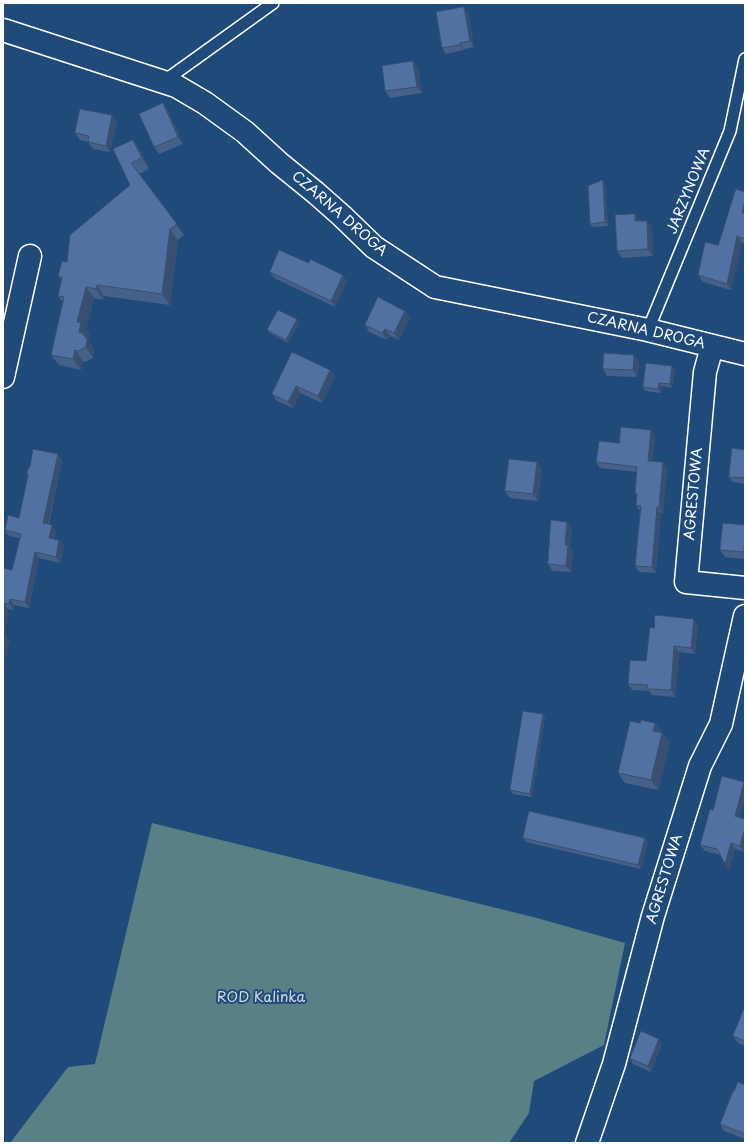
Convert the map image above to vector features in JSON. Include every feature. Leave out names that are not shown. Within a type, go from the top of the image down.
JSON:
[{"type":"street","name":"CZARNA DROGA","points":[[3,30],[176,86],[205,103],[245,132],[342,216],[374,247],[435,287],[648,330],[745,354]]},
{"type":"street","points":[[3,377],[30,256]]},
{"type":"street","name":"AGRESTOWA","points":[[712,347],[706,372],[686,582],[745,588]]},
{"type":"street","name":"AGRESTOWA","points":[[587,1143],[614,1064],[653,916],[700,766],[722,724],[745,616]]},
{"type":"lane","points":[[163,82],[273,3]]},
{"type":"lane","name":"JARZYNOWA","points":[[648,330],[730,130],[745,60]]},
{"type":"green space","name":"ROD Kalinka","points":[[152,823],[537,918],[625,943],[604,1045],[534,1081],[529,1113],[509,1143],[10,1143],[68,1067],[95,1064]]},
{"type":"building","points":[[464,7],[470,41],[460,43],[460,45],[442,48],[436,12]]},
{"type":"building","points":[[413,61],[417,87],[385,91],[382,66]]},
{"type":"building","points":[[163,103],[178,137],[154,147],[139,114]]},
{"type":"building","points":[[80,109],[112,115],[106,146],[88,142],[89,136],[75,133]]},
{"type":"building","points":[[133,140],[142,158],[131,163],[177,224],[170,229],[162,294],[97,285],[96,289],[86,287],[77,322],[81,323],[79,332],[82,333],[87,339],[86,347],[78,351],[75,350],[73,359],[51,355],[64,297],[58,296],[62,277],[58,276],[62,261],[67,262],[70,235],[130,185],[113,149]]},
{"type":"building","points":[[603,180],[605,222],[590,224],[588,186]]},
{"type":"building","points":[[736,189],[745,192],[745,201],[742,213],[745,213],[745,239],[737,236],[727,284],[698,275],[705,242],[718,245]]},
{"type":"building","points":[[635,214],[635,221],[647,221],[648,249],[617,251],[615,215]]},
{"type":"building","points":[[279,250],[309,263],[310,259],[343,275],[331,301],[270,272]]},
{"type":"building","points":[[378,297],[405,311],[394,333],[385,329],[382,333],[365,325]]},
{"type":"building","points":[[278,310],[297,319],[286,340],[267,330]]},
{"type":"building","points":[[292,352],[330,370],[318,396],[296,386],[288,402],[272,394]]},
{"type":"building","points":[[604,353],[634,355],[633,370],[603,369]]},
{"type":"building","points":[[646,363],[672,366],[670,384],[659,383],[658,389],[643,387]]},
{"type":"building","points":[[621,427],[651,430],[648,461],[663,462],[659,507],[657,507],[652,567],[635,566],[641,506],[636,505],[637,493],[635,493],[637,467],[596,462],[599,441],[619,443]]},
{"type":"building","points":[[732,448],[745,450],[745,478],[729,477]]},
{"type":"building","points":[[33,449],[58,454],[43,523],[52,525],[49,538],[59,540],[56,557],[35,552],[25,602],[10,599],[9,604],[4,603],[3,610],[3,568],[12,570],[21,534],[5,530],[8,515],[19,518],[28,475],[27,471],[30,466]]},
{"type":"building","points":[[509,459],[537,462],[533,494],[505,491]]},
{"type":"building","points":[[551,520],[567,522],[565,545],[568,545],[566,566],[548,564]]},
{"type":"building","points":[[723,523],[745,525],[744,552],[720,550]]},
{"type":"building","points":[[655,615],[694,619],[691,648],[674,646],[671,690],[647,689],[648,685],[628,684],[630,660],[646,661],[650,627],[654,628]]},
{"type":"building","points":[[523,711],[543,714],[530,794],[510,790]]},
{"type":"building","points":[[641,720],[655,723],[653,731],[662,733],[651,780],[618,773],[630,721],[640,723]]},
{"type":"building","points":[[722,776],[744,782],[735,816],[745,819],[745,828],[740,846],[731,843],[725,864],[717,849],[700,845],[710,809],[713,810]]},
{"type":"building","points":[[529,811],[645,838],[638,865],[523,838]]},
{"type":"building","points":[[745,1006],[745,1041],[733,1036]]},
{"type":"building","points":[[641,1031],[659,1039],[648,1066],[630,1059]]},
{"type":"building","points":[[738,1082],[745,1085],[745,1134],[720,1124]]}]
